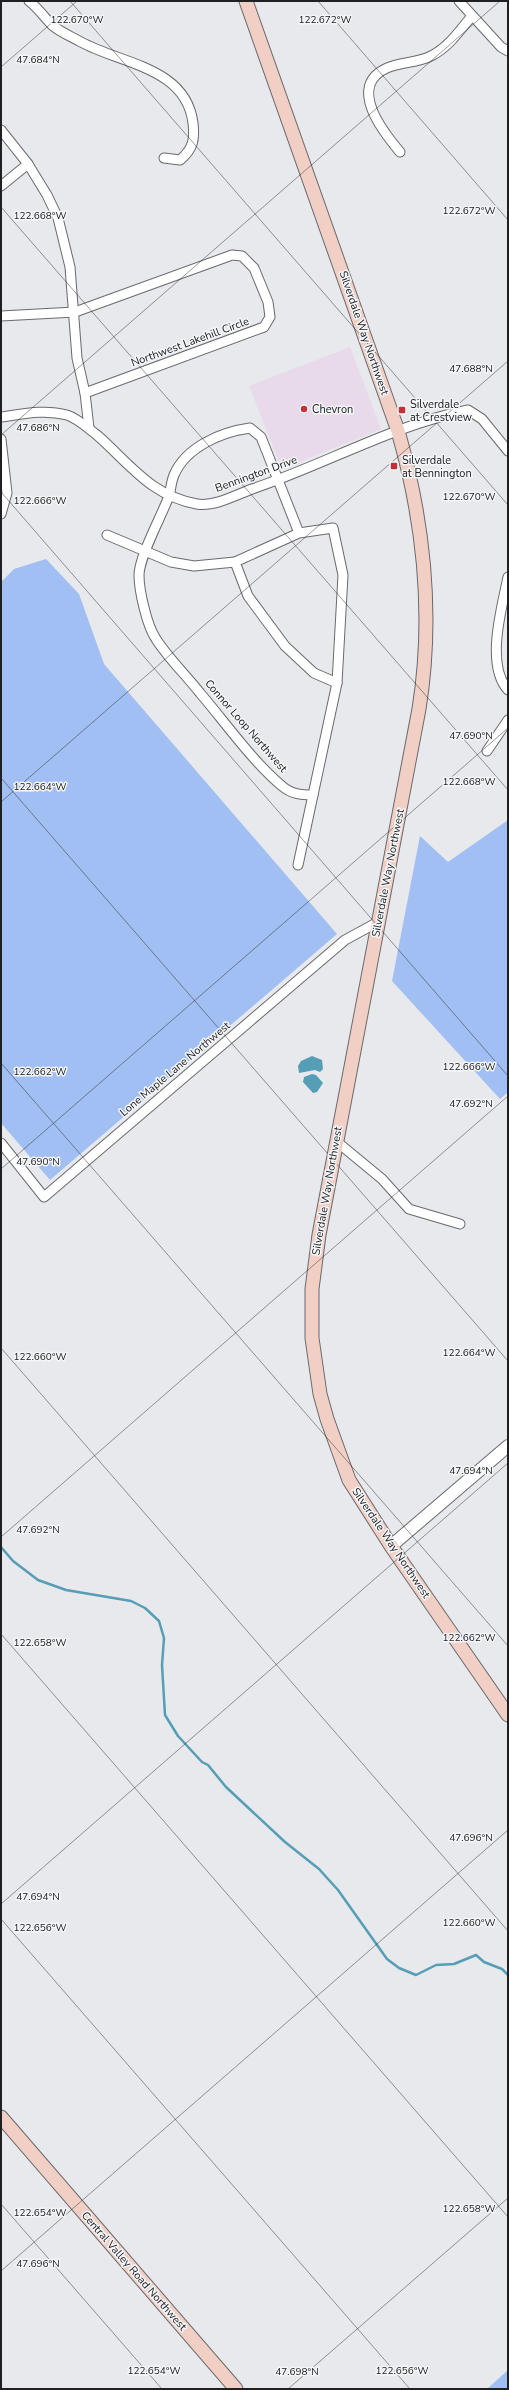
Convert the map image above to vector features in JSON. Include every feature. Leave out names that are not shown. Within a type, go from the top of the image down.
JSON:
[{"type":"main road","name":"Silverdale Way Northwest","points":[[246,1],[398,431],[412,481],[423,543],[426,592],[424,666],[420,709],[336,1141],[312,1289],[310,1322],[315,1365],[326,1419],[341,1462],[358,1494],[391,1546],[508,1715]]},
{"type":"main road","name":"Central Valley Road Northwest","points":[[1,2117],[236,2389]]},
{"type":"street","points":[[29,1],[54,26],[109,55],[140,65],[166,78],[177,88],[191,112],[194,140],[190,151],[180,160],[164,158]]},
{"type":"street","points":[[459,1],[472,16],[508,51]]},
{"type":"street","points":[[400,152],[378,126],[368,95],[372,83],[386,68],[430,57],[447,46],[472,16]]},
{"type":"street","points":[[1,130],[28,164],[47,195],[58,218],[70,267],[76,312],[77,358],[85,393],[89,428]]},
{"type":"street","points":[[1,186],[28,164]]},
{"type":"street","name":"Northwest Lakehill Circle","points":[[1,316],[76,312],[232,255],[242,256],[254,268],[268,302],[270,317],[264,327],[85,393]]},
{"type":"street","name":"Bennington Drive","points":[[1,417],[40,411],[68,415],[89,428],[147,483],[169,496],[198,504],[217,502],[278,480],[398,431],[468,410],[482,419],[508,451]]},
{"type":"street","name":"Connor Loop Northwest","points":[[299,534],[261,437],[250,428],[236,430],[193,450],[174,476],[169,496],[139,574],[144,605],[155,639],[250,753],[282,786],[299,795],[313,794]]},
{"type":"street","points":[[1,439],[3,468],[7,493],[1,514]]},
{"type":"street","points":[[107,535],[171,562],[194,566],[235,562],[299,534],[333,528],[343,575],[337,683],[298,865]]},
{"type":"street","points":[[235,562],[248,596],[285,646],[314,673],[337,683]]},
{"type":"street","points":[[508,577],[500,622],[496,660],[501,680],[508,690]]},
{"type":"street","points":[[488,751],[508,720]]},
{"type":"street","name":"Lone Maple Lane Northwest","points":[[1,1144],[44,1197],[345,940],[378,922]]},
{"type":"street","points":[[336,1141],[382,1179],[409,1209],[460,1224]]},
{"type":"street","points":[[391,1546],[508,1446]]},
{"type":"shaded area","points":[[350,347],[381,429],[282,469],[249,386]]},
{"type":"shaded area","points":[[46,559],[79,594],[104,664],[337,934],[50,1180],[1,1123],[1,582],[14,569]]},
{"type":"shaded area","points":[[508,820],[508,1092],[500,1099],[392,981],[420,836],[448,862]]},
{"type":"shaded area","points":[[312,1056],[322,1060],[323,1069],[320,1072],[315,1070],[299,1073],[298,1066],[301,1061]]},
{"type":"shaded area","points":[[312,1074],[316,1075],[323,1083],[317,1092],[313,1093],[303,1082],[304,1077]]},
{"type":"shaded area","points":[[508,2370],[508,2389],[487,2389]]},
{"type":"waterway","points":[[1,1547],[13,1561],[38,1580],[66,1590],[131,1601],[145,1608],[159,1621],[164,1638],[162,1665],[165,1715],[178,1736],[202,1762],[208,1765],[226,1787],[285,1842],[319,1869],[338,1890],[387,1959],[399,1968],[416,1975],[436,1965],[454,1964],[476,1955],[484,1962],[502,1969],[508,1975]]},
{"type":"place","name":"Chevron","points":[[304,409]]},
{"type":"place","name":"Silverdale at Crestview","points":[[402,410]]},
{"type":"place","name":"Silverdale at Bennington","points":[[394,466]]}]
